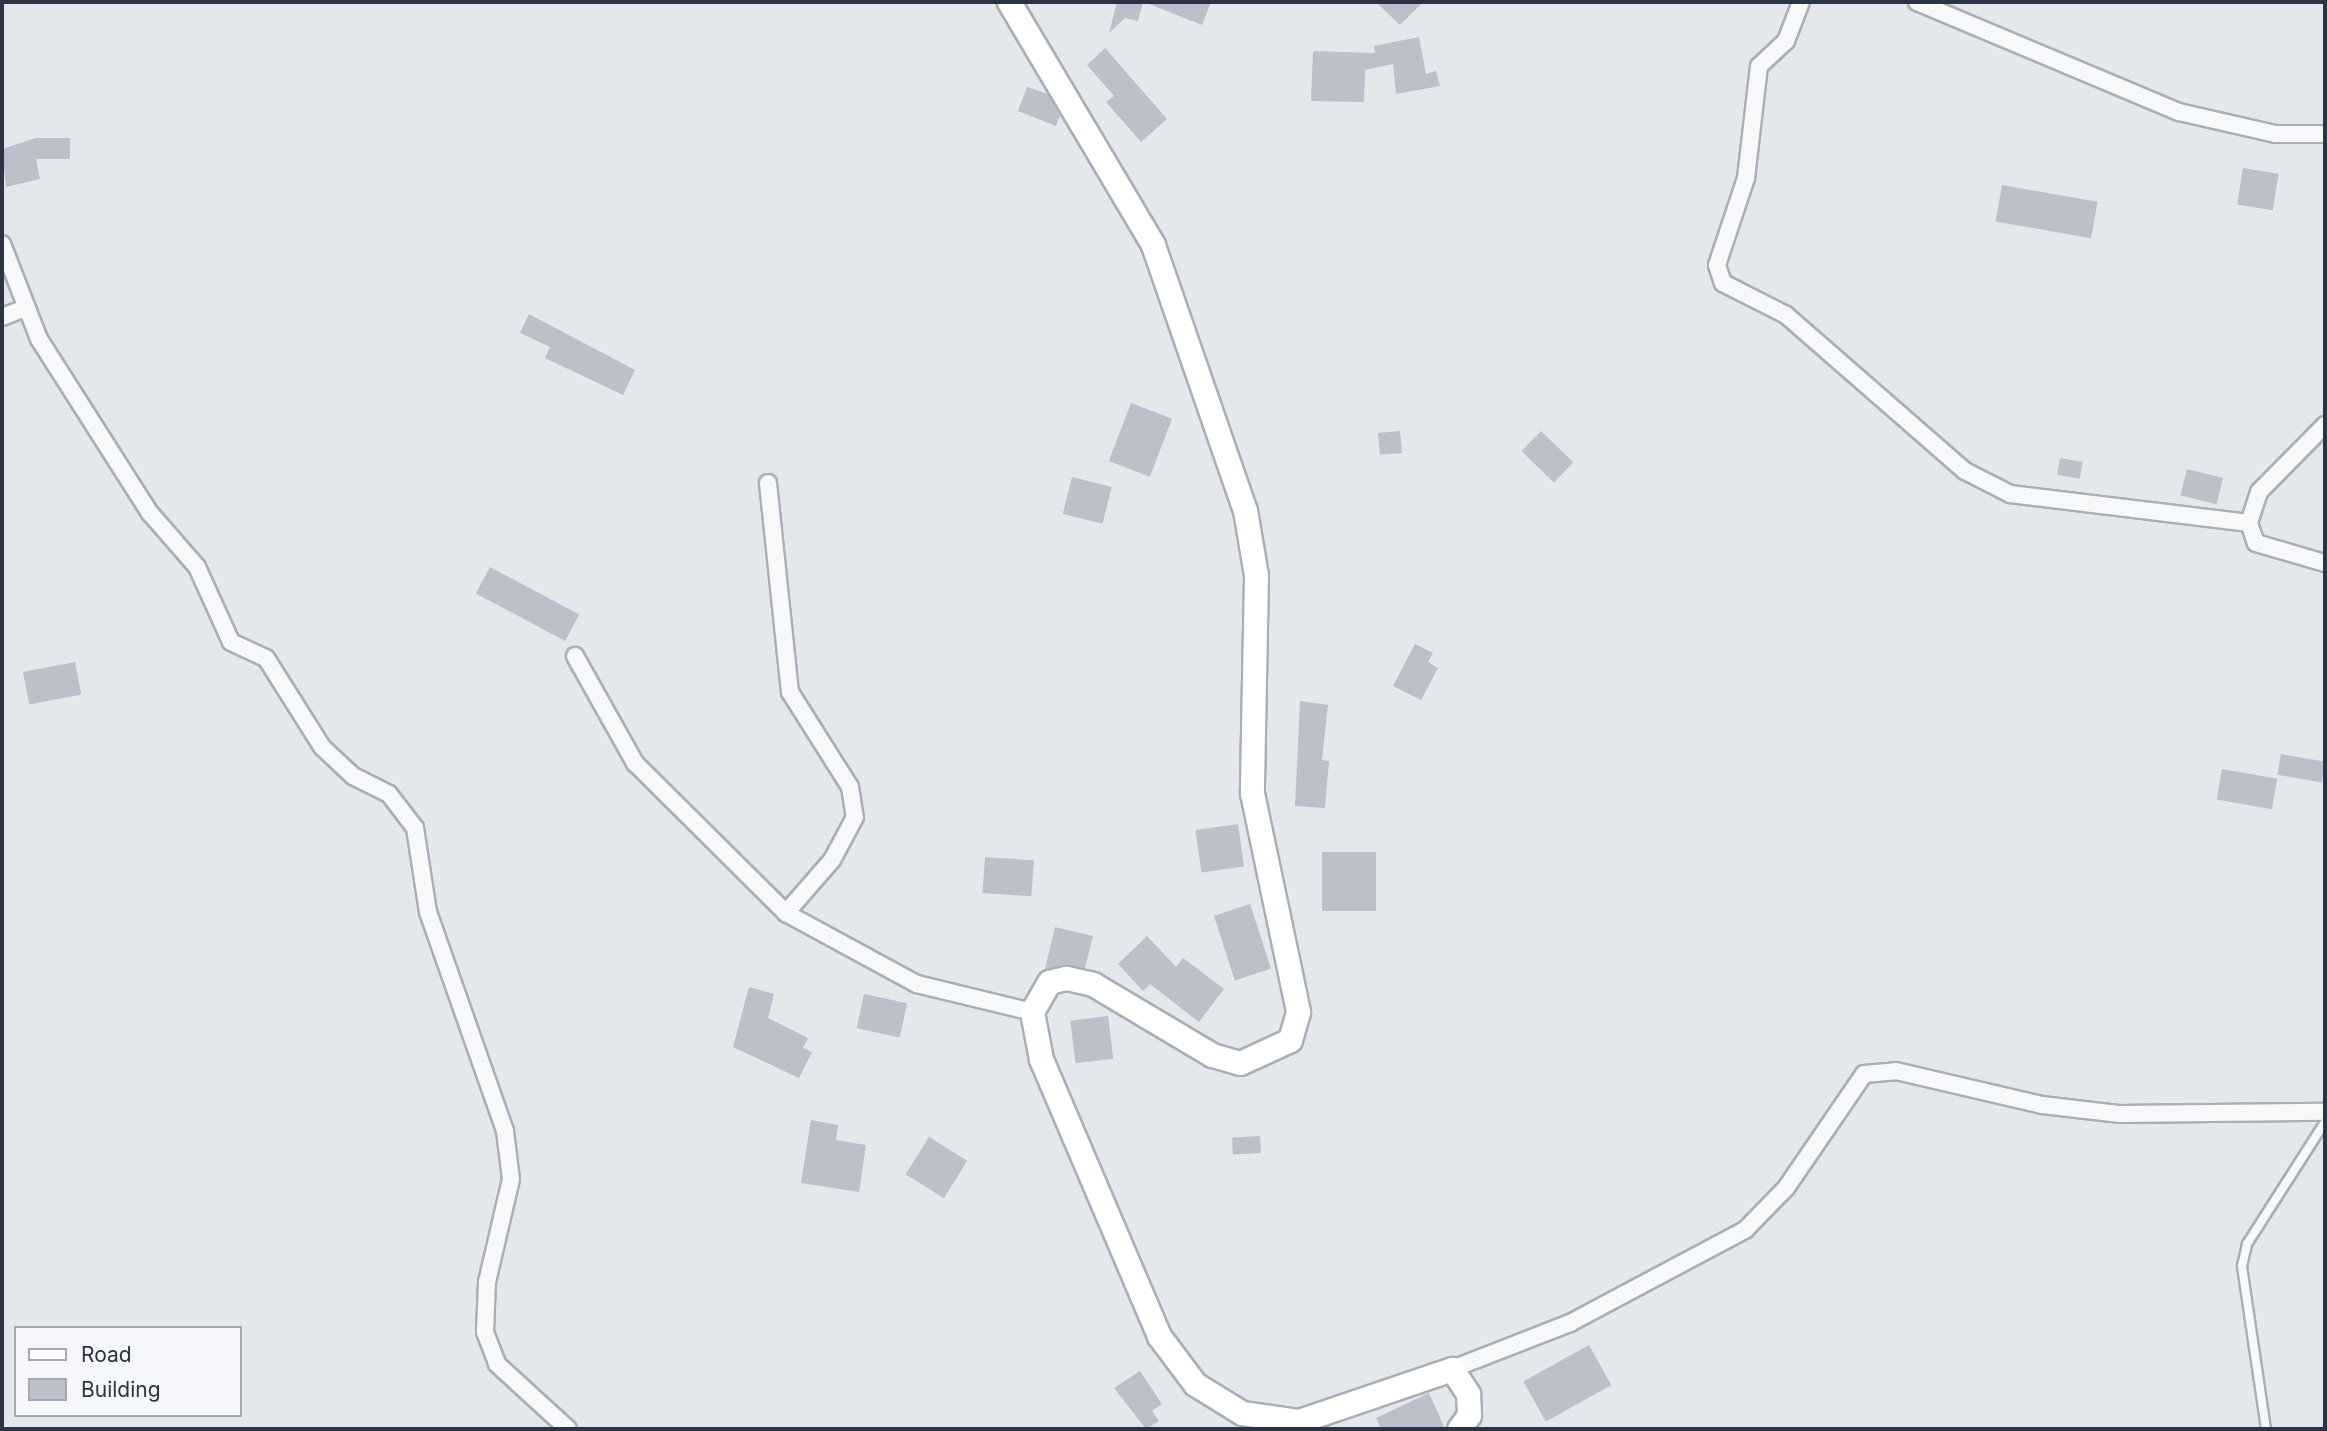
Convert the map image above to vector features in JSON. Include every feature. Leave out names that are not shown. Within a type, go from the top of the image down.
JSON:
[{"type":"main road","points":[[1009,2],[1153,245],[1245,510],[1256,575],[1252,793],[1298,1012],[1290,1040],[1240,1063],[1212,1055],[1093,984],[1049,982],[1032,1012],[1041,1059],[1159,1336],[1195,1384],[1242,1413],[1299,1421],[1452,1369],[1468,1394],[1469,1415],[1460,1429]]},
{"type":"street","points":[[1801,2],[1786,41],[1759,66],[1746,178],[1717,265],[1723,283],[1786,315],[1965,471],[2010,495],[2249,523]]},
{"type":"street","points":[[1917,2],[2179,112],[2276,134],[2325,134]]},
{"type":"street","points":[[2,244],[23,309],[150,513],[197,567],[231,642],[266,658],[322,747],[353,776],[388,794],[415,828],[428,912],[505,1131],[511,1179],[486,1282],[485,1332],[497,1364],[568,1429]]},
{"type":"street","points":[[2,317],[23,309]]},
{"type":"street","points":[[2325,425],[2259,492],[2249,523],[2256,543],[2325,563]]},
{"type":"street","points":[[768,483],[790,692],[850,788],[855,817],[832,860],[786,913]]},
{"type":"street","points":[[575,656],[635,763],[786,913],[917,984],[1032,1012]]},
{"type":"street","points":[[1452,1369],[1570,1323],[1745,1230],[1786,1188],[1864,1074],[1896,1071],[2042,1105],[2120,1114],[2325,1112]]},
{"type":"lane","points":[[2266,1429],[2242,1266],[2247,1244],[2325,1122]]},
{"type":"building","points":[[1117,2],[1143,2],[1138,21],[1125,18],[1109,33]]},
{"type":"building","points":[[1144,2],[1211,2],[1202,25]]},
{"type":"building","points":[[1376,2],[1423,2],[1400,25]]},
{"type":"building","points":[[1419,37],[1426,74],[1436,71],[1440,86],[1396,94],[1393,64],[1365,70],[1364,102],[1311,101],[1313,51],[1375,53],[1374,46]]},
{"type":"building","points":[[1105,48],[1167,119],[1141,142],[1106,102],[1114,96],[1087,65]]},
{"type":"building","points":[[1027,87],[1048,94],[1060,116],[1056,126],[1018,111]]},
{"type":"building","points":[[36,138],[70,138],[70,159],[36,159],[40,179],[6,187],[2,149]]},
{"type":"building","points":[[2243,168],[2279,174],[2273,210],[2237,205]]},
{"type":"building","points":[[2002,185],[2098,202],[2091,238],[1996,221]]},
{"type":"building","points":[[529,314],[635,370],[623,395],[545,358],[550,347],[520,333]]},
{"type":"building","points":[[1131,403],[1172,419],[1150,477],[1109,461]]},
{"type":"building","points":[[1400,431],[1402,453],[1380,455],[1378,433]]},
{"type":"building","points":[[1541,431],[1573,462],[1554,482],[1522,451]]},
{"type":"building","points":[[2060,458],[2083,462],[2080,479],[2057,475]]},
{"type":"building","points":[[2187,469],[2223,478],[2216,504],[2180,495]]},
{"type":"building","points":[[1072,477],[1112,487],[1103,524],[1063,514]]},
{"type":"building","points":[[490,567],[579,614],[565,641],[476,593]]},
{"type":"building","points":[[1415,644],[1433,653],[1428,662],[1438,668],[1421,700],[1393,686]]},
{"type":"building","points":[[75,662],[81,694],[29,705],[23,672]]},
{"type":"building","points":[[1300,701],[1328,705],[1322,760],[1329,761],[1325,808],[1295,806]]},
{"type":"building","points":[[2281,754],[2325,762],[2322,782],[2277,775]]},
{"type":"building","points":[[2222,769],[2277,779],[2272,809],[2217,800]]},
{"type":"building","points":[[1238,824],[1244,867],[1201,873],[1195,830]]},
{"type":"building","points":[[1322,852],[1376,852],[1376,911],[1322,911]]},
{"type":"building","points":[[985,857],[1034,860],[1031,896],[982,893]]},
{"type":"building","points":[[1250,904],[1271,969],[1235,980],[1214,916]]},
{"type":"building","points":[[1055,927],[1093,936],[1085,968],[1045,969]]},
{"type":"building","points":[[1147,936],[1176,967],[1183,958],[1224,989],[1199,1022],[1150,984],[1143,991],[1118,964]]},
{"type":"building","points":[[749,987],[774,994],[768,1018],[808,1038],[803,1048],[812,1052],[799,1078],[733,1047]]},
{"type":"building","points":[[864,994],[907,1003],[900,1037],[857,1028]]},
{"type":"building","points":[[1108,1016],[1113,1059],[1076,1063],[1070,1021]]},
{"type":"building","points":[[811,1120],[838,1125],[836,1140],[866,1145],[859,1192],[801,1183]]},
{"type":"building","points":[[1260,1136],[1261,1153],[1233,1154],[1232,1137]]},
{"type":"building","points":[[929,1137],[967,1161],[944,1198],[906,1174]]},
{"type":"building","points":[[1589,1345],[1611,1385],[1546,1422],[1523,1381]]},
{"type":"building","points":[[1140,1371],[1162,1404],[1152,1411],[1159,1421],[1146,1429],[1114,1388]]},
{"type":"building","points":[[1429,1393],[1445,1429],[1381,1429],[1376,1418]]}]
